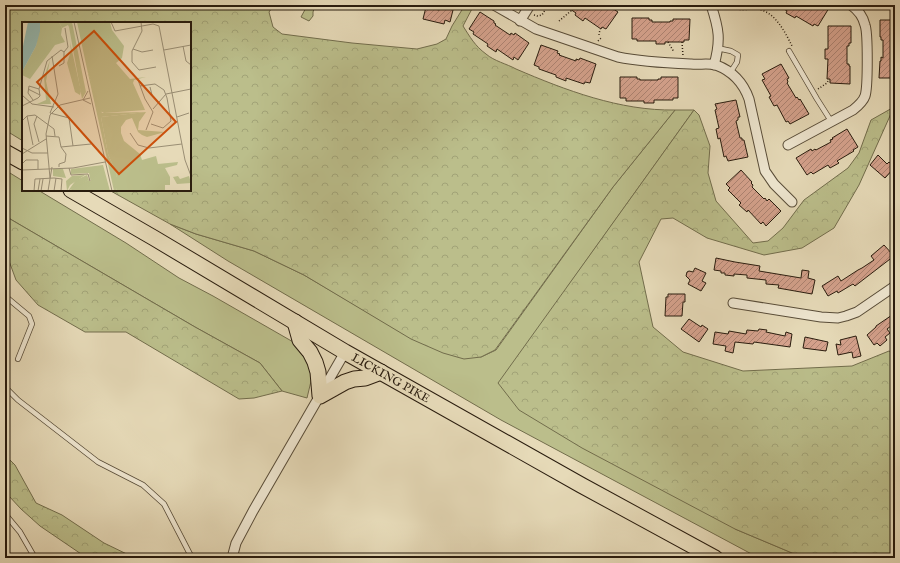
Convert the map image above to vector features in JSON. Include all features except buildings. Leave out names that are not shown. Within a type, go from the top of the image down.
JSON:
[{"type":"main road","points":[[5,152],[22,161]]},
{"type":"main road","name":"LICKING PIKE","points":[[73,191],[345,352],[567,477],[715,558]]},
{"type":"main road","points":[[295,322],[300,340],[310,352],[315,362],[318,372],[320,396],[345,382],[365,378],[381,372]]},
{"type":"street","points":[[494,5],[536,29],[618,57],[630,60],[714,65],[730,73],[741,82],[746,89],[765,171],[774,184],[792,202]]},
{"type":"street","points":[[711,5],[718,30],[714,65]]},
{"type":"street","points":[[788,145],[853,110],[865,94],[867,35],[861,15],[851,5]]},
{"type":"street","points":[[520,20],[528,8]]},
{"type":"street","points":[[733,303],[821,317],[838,318],[857,312],[895,286]]},
{"type":"street","points":[[232,558],[236,543],[253,511],[345,352]]},
{"type":"lane","points":[[680,5],[686,5]]},
{"type":"lane","points":[[717,48],[732,51],[738,55],[737,62],[730,73]]},
{"type":"lane","points":[[789,51],[812,92],[831,121]]},
{"type":"lane","points":[[5,296],[29,316],[32,324],[18,360]]},
{"type":"lane","points":[[5,387],[18,400],[98,462],[142,485],[164,504],[192,558]]},
{"type":"lane","points":[[5,514],[20,532],[35,558]]},
{"type":"path","points":[[528,8],[536,16],[539,16],[543,14],[544,9],[548,5]]},
{"type":"path","points":[[732,5],[740,10],[756,9],[773,16],[780,25],[793,49],[789,51]]},
{"type":"path","points":[[559,21],[572,10]]},
{"type":"path","points":[[599,35],[600,29]]},
{"type":"path","points":[[668,42],[674,52]]},
{"type":"path","points":[[682,42],[683,64]]},
{"type":"path","points":[[812,92],[828,83],[829,79]]},
{"type":"green space","points":[[5,5],[274,5],[269,12],[273,27],[282,34],[352,43],[417,49],[437,44],[446,39],[465,5],[474,5],[463,26],[476,45],[493,59],[593,98],[634,107],[675,110],[613,187],[495,350],[481,357],[464,359],[443,353],[411,339],[304,275],[254,251],[196,234],[170,224],[111,191],[191,191],[191,22],[22,22],[22,140],[5,130]]},
{"type":"green space","points":[[307,6],[314,9],[313,16],[309,21],[301,17]]},
{"type":"green space","points":[[894,107],[859,185],[834,228],[802,248],[764,255],[707,238],[673,218],[661,219],[639,262],[653,327],[683,352],[743,371],[852,366],[889,351],[895,354],[895,558],[804,558],[735,529],[582,448],[519,410],[498,383],[694,110],[699,115],[710,146],[708,173],[716,201],[753,243],[768,241],[783,228],[804,200],[848,168],[859,153],[871,120]]},
{"type":"green space","points":[[675,110],[694,110],[568,286],[735,529],[804,558],[759,558],[501,420],[228,261],[170,224],[196,234],[254,251],[304,275],[411,338],[481,357],[496,350],[613,187]]},
{"type":"green space","points":[[5,170],[22,180],[22,191],[40,191],[126,243],[179,278],[295,343],[309,358],[312,377],[307,398],[282,391],[260,363],[195,327],[5,216]]},
{"type":"green space","points":[[5,216],[195,327],[260,363],[282,391],[254,398],[239,399],[126,332],[85,332],[38,305],[16,280],[5,250]]},
{"type":"green space","points":[[5,455],[15,465],[36,503],[62,515],[104,543],[135,558],[87,558],[40,526],[8,495],[5,487]]}]
